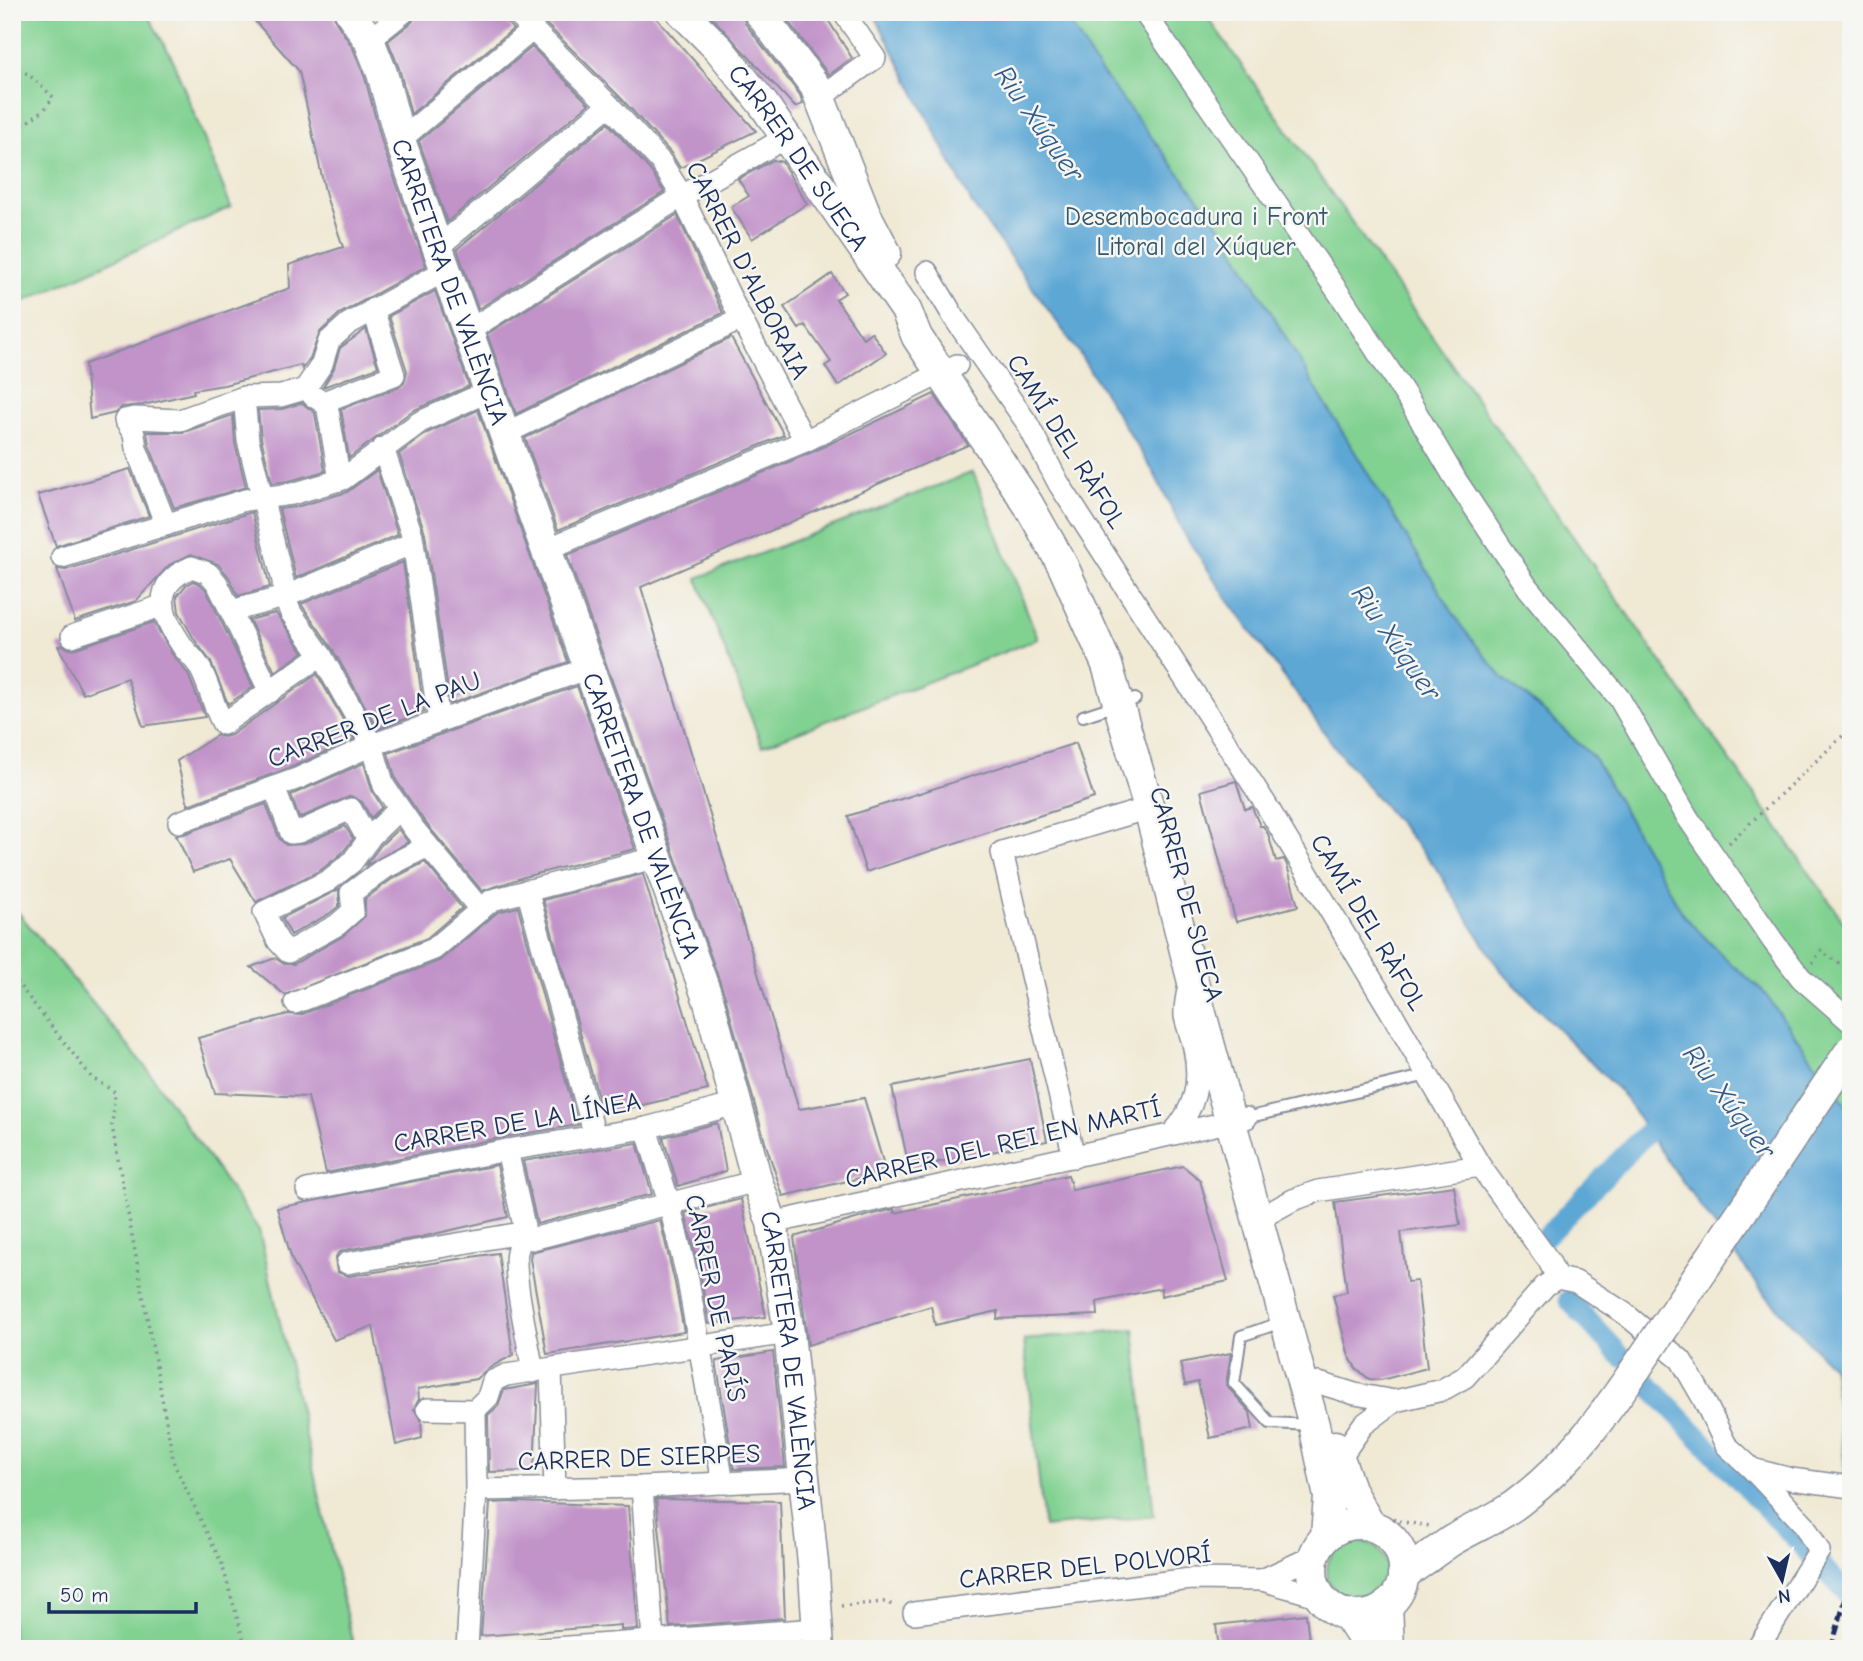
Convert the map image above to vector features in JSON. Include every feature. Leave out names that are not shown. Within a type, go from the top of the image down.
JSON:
[{"type":"street","name":"CARRETERA DE VALÈNCIA","points":[[350,12],[369,40],[382,73],[400,140],[709,1002],[757,1181],[772,1223],[789,1333],[817,1629]]},
{"type":"street","points":[[369,40],[404,12]]},
{"type":"street","name":"CARRER D'ALBORAIA","points":[[514,12],[610,105],[661,162],[682,196],[741,319],[805,441]]},
{"type":"street","name":"CARRER DE SUECA","points":[[682,12],[719,49],[764,105],[906,310],[917,337],[949,369]]},
{"type":"street","points":[[759,12],[815,86],[866,215],[933,327]]},
{"type":"street","points":[[821,97],[875,58],[843,12]]},
{"type":"street","points":[[1144,12],[1338,291],[1413,407],[1456,480],[1528,588],[1619,698],[1688,818],[1715,857],[1801,978],[1851,1023]]},
{"type":"street","points":[[400,140],[532,30]]},
{"type":"street","points":[[166,525],[136,448],[134,434],[125,420],[180,420],[244,397],[281,396],[305,389],[322,364],[329,341],[348,324],[442,258],[610,105]]},
{"type":"street","points":[[468,331],[682,196],[787,137]]},
{"type":"street","name":"CAMÍ DEL RÀFOL","points":[[927,272],[955,319],[1027,424],[1059,484],[1265,803],[1480,1166],[1549,1261],[1557,1278]]},
{"type":"street","points":[[323,402],[394,375],[373,309]]},
{"type":"street","name":"CARRER DE SUECA","points":[[906,310],[933,327],[949,369],[1063,566],[1126,701],[1238,1120],[1285,1321],[1314,1424],[1329,1497],[1320,1546]]},
{"type":"street","points":[[504,434],[741,319]]},
{"type":"street","points":[[547,549],[805,441],[949,369]]},
{"type":"street","points":[[302,390],[327,405],[340,480]]},
{"type":"street","points":[[62,557],[245,500],[292,494],[340,480],[420,422],[489,391]]},
{"type":"street","points":[[244,397],[248,440],[283,581],[284,597],[291,613],[321,654],[372,746],[384,786],[428,846],[481,909]]},
{"type":"street","points":[[383,448],[413,543],[439,722]]},
{"type":"street","points":[[231,611],[284,597],[413,543]]},
{"type":"street","points":[[270,692],[217,583],[208,573],[192,567],[178,573],[166,584],[164,605],[172,631],[200,668],[223,724],[270,692],[321,654]]},
{"type":"street","points":[[72,636],[164,605]]},
{"type":"street","name":"CARRER DE LA PAU","points":[[179,822],[274,788],[372,746],[589,668]]},
{"type":"street","name":"CARRER DE SUECA","points":[[1126,701],[1149,808],[1191,974],[1271,1212],[1339,1459],[1351,1492],[1383,1526]]},
{"type":"street","points":[[274,788],[292,833],[351,808],[368,840]]},
{"type":"street","points":[[1074,1157],[1002,852],[1149,808]]},
{"type":"street","points":[[399,809],[368,840],[352,862],[328,881],[264,912],[278,940],[288,952],[337,925],[353,911],[351,893],[359,886],[385,868],[428,846]]},
{"type":"street","points":[[295,1003],[434,949],[492,900],[657,857]]},
{"type":"street","points":[[527,890],[594,1136]]},
{"type":"street","points":[[1172,1134],[1189,1114],[1196,1096],[1194,1049],[1184,1013],[1191,974]]},
{"type":"street","points":[[1403,1576],[1454,1539],[1524,1499],[1587,1438],[1851,1050]]},
{"type":"street","name":"CARRER DE LA LÍNEA","points":[[307,1189],[507,1150],[646,1128],[736,1104]]},
{"type":"street","name":"CARRER DEL REI EN MARTÍ","points":[[772,1223],[1238,1120]]},
{"type":"street","name":"CARRER DE PARÍS","points":[[646,1128],[688,1280],[723,1483]]},
{"type":"street","points":[[507,1150],[524,1226],[516,1252],[517,1276],[542,1371],[555,1489]]},
{"type":"street","points":[[1271,1212],[1318,1191],[1480,1166]]},
{"type":"street","points":[[347,1263],[515,1234],[532,1239],[757,1181]]},
{"type":"street","points":[[1320,1383],[1355,1394],[1395,1401],[1442,1390],[1465,1377],[1545,1286],[1557,1278],[1576,1282],[1614,1307],[1681,1360],[1726,1445],[1803,1523],[1819,1551],[1757,1649]]},
{"type":"street","points":[[467,1649],[476,1490],[475,1410],[488,1397],[494,1381],[506,1375],[789,1333]]},
{"type":"street","points":[[1339,1459],[1363,1425],[1395,1401]]},
{"type":"street","points":[[427,1409],[475,1410]]},
{"type":"street","points":[[1752,1469],[1791,1479],[1851,1487]]},
{"type":"street","name":"CARRER DE SIERPES","points":[[476,1490],[642,1487],[804,1479]]},
{"type":"street","points":[[642,1487],[653,1641]]},
{"type":"street","points":[[1383,1526],[1399,1550],[1403,1562],[1401,1587],[1387,1605],[1375,1612],[1347,1614],[1333,1608],[1321,1597],[1314,1584],[1312,1570],[1320,1546],[1339,1528],[1354,1524],[1383,1526],[1407,1537],[1454,1539]]},
{"type":"street","name":"CARRER DEL POLVORÍ","points":[[1262,1580],[1320,1546]]},
{"type":"street","name":"CARRER DEL POLVORÍ","points":[[914,1613],[1191,1579],[1262,1580],[1321,1597]]},
{"type":"street","points":[[1387,1605],[1389,1649]]},
{"type":"street","points":[[1347,1614],[1370,1649]]},
{"type":"street","points":[[541,1649],[817,1629]]},
{"type":"lane","points":[[1083,716],[1126,701]]},
{"type":"lane","points":[[1238,1120],[1428,1075]]},
{"type":"lane","points":[[1285,1321],[1241,1335],[1234,1383],[1270,1423],[1314,1424]]},
{"type":"path","points":[[12,68],[28,74],[53,97],[45,109],[12,133]]},
{"type":"path","points":[[12,142],[20,160],[12,183]]},
{"type":"path","points":[[1715,857],[1851,728]]},
{"type":"path","points":[[1801,978],[1821,951],[1849,970],[1851,967]]},
{"type":"path","points":[[12,976],[92,1078],[115,1092],[113,1126],[174,1464],[222,1564],[246,1649]]},
{"type":"path","points":[[1383,1526],[1397,1521],[1429,1526],[1450,1522],[1454,1539]]},
{"type":"path","points":[[817,1629],[884,1602],[914,1613]]},
{"type":"green space","points":[[12,12],[146,12],[172,58],[231,207],[12,307]]},
{"type":"green space","name":"Desembocadura i Front Litoral del Xúquer","points":[[898,12],[1204,12],[1851,932],[1851,1496],[1848,1492],[1831,1356]]},
{"type":"green space","points":[[973,472],[1038,639],[762,746],[697,578]]},
{"type":"green space","points":[[12,905],[147,1069],[259,1230],[354,1649],[12,1649]]},
{"type":"green space","points":[[1134,1329],[1154,1516],[1044,1527],[1024,1340]]},
{"type":"green space","points":[[1351,1541],[1363,1541],[1382,1554],[1387,1571],[1385,1583],[1374,1596],[1363,1601],[1351,1601],[1332,1588],[1327,1577],[1327,1565],[1340,1546]]},
{"type":"water","name":"Riu Xúquer","points":[[873,12],[1063,12],[1096,65],[1223,230],[1461,626],[1502,677],[1594,758],[1684,916],[1729,962],[1762,990],[1851,1112],[1851,1388],[1763,1292],[1622,1094],[1500,970],[1434,865],[1340,754],[1231,604],[1184,534],[1154,473],[1077,350],[971,202]]},
{"type":"building","points":[[247,12],[333,12],[336,22],[353,48],[365,78],[383,146],[426,266],[339,314],[320,332],[310,358],[302,369],[301,365],[224,385],[193,390],[194,393],[122,407],[115,413],[90,419],[85,364],[290,288],[289,265],[343,247],[326,196],[299,71]]},
{"type":"building","points":[[417,12],[502,12],[505,21],[513,29],[411,114],[399,68],[388,41],[412,22]]},
{"type":"building","points":[[534,12],[651,12],[756,131],[680,168],[671,153],[619,96]]},
{"type":"building","points":[[707,12],[742,12],[745,23],[800,95],[803,104],[795,107]]},
{"type":"building","points":[[781,12],[823,12],[852,58],[829,75]]},
{"type":"building","points":[[532,47],[589,104],[447,222],[419,141]]},
{"type":"building","points":[[608,123],[650,170],[664,192],[478,309],[457,249]]},
{"type":"building","points":[[773,160],[782,162],[807,204],[752,239],[731,207],[749,196],[738,179]]},
{"type":"building","points":[[677,215],[723,313],[516,414],[487,334]]},
{"type":"building","points":[[832,274],[845,293],[836,299],[863,338],[871,332],[886,353],[838,386],[825,366],[831,362],[805,325],[799,329],[784,307]]},
{"type":"building","points":[[435,291],[469,386],[412,411],[349,458],[341,409],[404,383],[407,371],[389,316]]},
{"type":"building","points":[[366,329],[378,367],[323,387],[334,368],[340,348]]},
{"type":"building","points":[[731,338],[784,435],[558,530],[525,438]]},
{"type":"building","points":[[934,394],[968,445],[641,587],[799,1109],[864,1098],[886,1172],[783,1196],[765,1142],[725,996],[567,555],[810,453]]},
{"type":"building","points":[[302,403],[315,413],[325,471],[272,483],[261,438],[258,410],[282,409]]},
{"type":"building","points":[[478,410],[568,662],[450,704],[425,533],[399,454],[427,433]]},
{"type":"building","points":[[233,415],[235,443],[246,487],[174,508],[149,445],[147,432],[184,432]]},
{"type":"building","points":[[130,469],[149,516],[56,546],[38,495]]},
{"type":"building","points":[[377,470],[398,535],[296,578],[279,509],[296,507],[347,492]]},
{"type":"building","points":[[252,512],[270,587],[238,596],[229,577],[218,564],[191,554],[169,565],[136,601],[75,621],[57,569],[66,570]]},
{"type":"building","points":[[403,562],[424,712],[378,729],[332,648],[301,604]]},
{"type":"building","points":[[193,581],[206,590],[253,687],[228,704],[211,662],[179,612],[177,596]]},
{"type":"building","points":[[276,613],[303,652],[275,672],[249,620]]},
{"type":"building","points":[[154,622],[172,654],[188,674],[205,717],[143,726],[127,678],[83,694],[58,646],[76,648]]},
{"type":"building","points":[[317,674],[354,739],[294,766],[188,805],[177,761],[217,735],[231,735]]},
{"type":"building","points":[[577,686],[635,849],[524,877],[482,891],[424,821],[396,780],[388,753]]},
{"type":"building","points":[[1076,743],[1094,798],[866,872],[848,816]]},
{"type":"building","points":[[364,763],[372,790],[382,807],[371,818],[362,802],[351,796],[299,818],[291,795]]},
{"type":"building","points":[[1236,781],[1245,809],[1252,807],[1260,826],[1263,826],[1268,834],[1276,861],[1284,859],[1287,865],[1298,906],[1236,922],[1201,791]]},
{"type":"building","points":[[266,804],[279,838],[286,845],[304,844],[345,826],[353,839],[342,853],[321,870],[256,902],[230,859],[193,872],[176,835]]},
{"type":"building","points":[[398,829],[408,842],[365,866],[381,845]]},
{"type":"building","points":[[425,862],[462,908],[427,938],[285,995],[251,967],[275,958],[284,964],[294,964],[343,936],[365,916],[365,899],[392,879]]},
{"type":"building","points":[[643,874],[708,1090],[603,1114],[543,900]]},
{"type":"building","points":[[339,889],[339,906],[291,935],[282,918]]},
{"type":"building","points":[[518,907],[578,1125],[326,1173],[308,1097],[215,1093],[198,1038],[288,1014],[300,1015],[439,961],[498,912]]},
{"type":"building","points":[[1030,1059],[1047,1141],[909,1168],[892,1087]]},
{"type":"building","points":[[717,1123],[726,1171],[678,1186],[663,1137]]},
{"type":"building","points":[[637,1143],[652,1194],[537,1224],[523,1161]]},
{"type":"building","points":[[497,1165],[508,1217],[417,1238],[345,1250],[338,1253],[335,1259],[337,1272],[349,1276],[498,1253],[513,1355],[487,1369],[476,1379],[418,1389],[419,1399],[414,1409],[421,1420],[422,1438],[396,1445],[373,1326],[334,1340],[292,1260],[277,1208]]},
{"type":"building","points":[[1183,1166],[1200,1180],[1228,1281],[1161,1296],[1161,1288],[1097,1302],[1098,1315],[997,1319],[998,1311],[935,1325],[931,1306],[808,1345],[794,1237],[894,1209],[895,1213],[1068,1175],[1072,1190]]},
{"type":"building","points":[[1454,1186],[1460,1225],[1401,1232],[1407,1282],[1417,1281],[1427,1368],[1381,1380],[1369,1379],[1356,1368],[1349,1356],[1333,1295],[1347,1292],[1335,1202]]},
{"type":"building","points":[[741,1199],[766,1317],[709,1324],[701,1277],[685,1213]]},
{"type":"building","points":[[660,1220],[684,1332],[547,1354],[531,1252]]},
{"type":"building","points":[[773,1352],[785,1467],[734,1469],[716,1361]]},
{"type":"building","points":[[1231,1353],[1226,1385],[1250,1412],[1253,1429],[1210,1438],[1198,1382],[1185,1385],[1180,1363]]},
{"type":"building","points":[[538,1384],[534,1471],[489,1472],[488,1415],[498,1406],[504,1390]]},
{"type":"building","points":[[656,1499],[780,1501],[785,1618],[670,1627]]},
{"type":"building","points":[[490,1503],[628,1506],[638,1629],[621,1630],[621,1625],[481,1636]]},
{"type":"building","points":[[1306,1614],[1310,1649],[1219,1649],[1216,1625]]},
{"type":"waterway","points":[[1547,1235],[1668,1111]]},
{"type":"waterway","points":[[1569,1300],[1622,1357]]},
{"type":"waterway","points":[[1647,1383],[1851,1597]]},
{"type":"railway","points":[[1831,1649],[1851,1580]]}]
